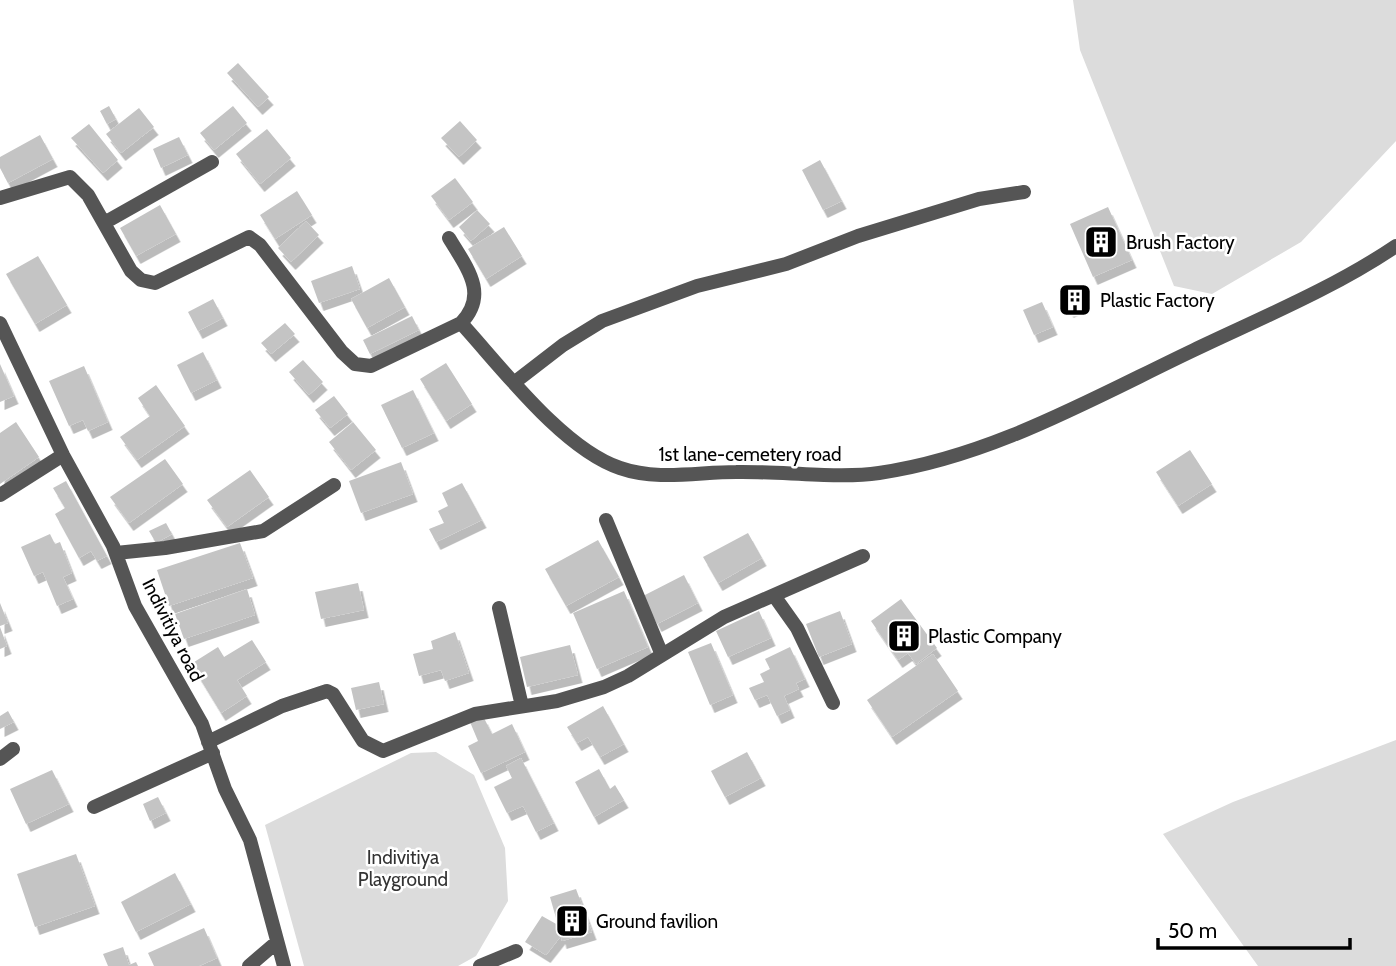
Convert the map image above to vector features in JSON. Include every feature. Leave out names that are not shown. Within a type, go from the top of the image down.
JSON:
[{"type":"street","points":[[104,223],[212,162]]},
{"type":"street","points":[[0,198],[70,177],[88,195],[131,271],[141,280],[155,283],[249,237],[260,244],[342,352],[355,364],[371,366],[461,323],[473,310],[475,287],[449,238]]},
{"type":"street","points":[[515,382],[563,345],[602,321],[697,286],[786,264],[858,236],[979,199],[1024,191]]},
{"type":"street","name":"1st lane-cemetery road","points":[[461,323],[581,448],[620,468],[656,475],[734,471],[878,473],[972,451],[1060,414],[1374,261],[1396,246]]},
{"type":"street","name":"Indivitiya road","points":[[0,323],[63,455],[116,553],[135,606],[202,724],[250,840],[284,966]]},
{"type":"street","points":[[0,495],[63,455]]},
{"type":"street","points":[[116,553],[164,548],[263,531],[334,485]]},
{"type":"street","points":[[606,520],[662,655]]},
{"type":"street","points":[[94,807],[210,748],[282,706],[327,691],[333,694],[363,741],[383,751],[475,714],[557,701],[604,687],[724,617],[775,597],[863,556]]},
{"type":"street","points":[[775,597],[797,628],[833,703]]},
{"type":"street","points":[[499,608],[522,706]]},
{"type":"street","points":[[0,759],[13,749]]},
{"type":"street","points":[[249,966],[277,942]]},
{"type":"street","points":[[480,966],[516,951]]},
{"type":"green space","points":[[1073,0],[1396,0],[1396,141],[1301,242],[1212,294],[1174,286],[1080,50]]},
{"type":"green space","points":[[1396,740],[1396,966],[1258,966],[1163,834],[1233,802]]},
{"type":"green space","name":"Indivitiya Playground","points":[[436,752],[474,775],[505,848],[508,901],[476,956],[458,966],[304,966],[265,825],[411,753]]},
{"type":"building","points":[[238,63],[269,97],[258,107],[227,73]]},
{"type":"building","points":[[109,106],[116,119],[107,124],[100,111]]},
{"type":"building","points":[[233,106],[247,123],[214,150],[200,133]]},
{"type":"building","points":[[139,108],[154,127],[121,153],[106,134]]},
{"type":"building","points":[[460,121],[477,140],[459,157],[441,138]]},
{"type":"building","points":[[89,124],[118,160],[103,173],[71,138]]},
{"type":"building","points":[[267,129],[291,158],[260,184],[236,154]]},
{"type":"building","points":[[40,135],[53,159],[8,183],[0,168],[0,157]]},
{"type":"building","points":[[179,137],[188,155],[161,168],[153,149]]},
{"type":"building","points":[[820,160],[842,201],[823,210],[802,170]]},
{"type":"building","points":[[455,178],[473,202],[449,220],[431,196]]},
{"type":"building","points":[[297,191],[312,215],[275,239],[260,215]]},
{"type":"building","points":[[160,205],[176,234],[136,256],[120,228]]},
{"type":"building","name":"Brush Factory","points":[[1108,207],[1132,260],[1093,277],[1070,224]]},
{"type":"building","points":[[477,210],[490,224],[471,241],[459,227]]},
{"type":"building","points":[[306,221],[319,235],[291,262],[278,248]]},
{"type":"building","points":[[504,227],[522,256],[486,279],[468,249]]},
{"type":"building","points":[[38,256],[67,305],[35,324],[6,274]]},
{"type":"building","points":[[352,266],[360,289],[319,303],[311,281]]},
{"type":"building","points":[[389,278],[405,307],[367,328],[351,299]]},
{"type":"building","name":"Plastic Factory","points":[[1080,290],[1086,303],[1069,310],[1064,297]]},
{"type":"building","points":[[213,299],[223,318],[198,331],[188,312]]},
{"type":"building","points":[[1042,302],[1053,327],[1034,335],[1023,310]]},
{"type":"building","points":[[412,316],[419,330],[370,354],[363,340]]},
{"type":"building","points":[[285,323],[295,334],[271,354],[261,343]]},
{"type":"building","points":[[203,352],[217,380],[191,393],[177,365]]},
{"type":"building","points":[[303,360],[323,382],[309,395],[289,372]]},
{"type":"building","points":[[446,363],[472,404],[446,421],[420,379]]},
{"type":"building","points":[[0,364],[14,396],[0,402]]},
{"type":"building","points":[[84,366],[108,422],[88,431],[83,420],[69,426],[49,381]]},
{"type":"building","points":[[156,385],[185,426],[137,460],[120,437],[150,416],[138,398]]},
{"type":"building","points":[[413,390],[434,433],[402,448],[381,405]]},
{"type":"building","points":[[334,396],[348,414],[330,428],[315,410]]},
{"type":"building","points":[[16,422],[39,457],[0,484],[0,433]]},
{"type":"building","points":[[353,422],[376,450],[351,470],[329,442]]},
{"type":"building","points":[[1190,450],[1212,484],[1178,506],[1156,472]]},
{"type":"building","points":[[165,459],[183,484],[129,523],[110,497]]},
{"type":"building","points":[[401,462],[413,494],[361,513],[349,481]]},
{"type":"building","points":[[250,470],[269,497],[227,527],[207,500]]},
{"type":"building","points":[[66,481],[107,556],[97,561],[91,551],[79,558],[55,514],[65,508],[53,488]]},
{"type":"building","points":[[462,483],[482,520],[436,542],[429,529],[444,523],[438,511],[448,506],[442,493]]},
{"type":"building","points":[[166,523],[172,534],[156,543],[149,531]]},
{"type":"building","points":[[748,533],[762,558],[718,583],[703,557]]},
{"type":"building","points":[[50,534],[55,544],[60,542],[72,573],[63,577],[73,599],[57,606],[43,572],[34,576],[21,547]]},
{"type":"building","points":[[598,540],[619,577],[566,606],[545,569]]},
{"type":"building","points":[[240,543],[253,578],[169,606],[157,570]]},
{"type":"building","points":[[684,575],[698,603],[657,624],[643,596]]},
{"type":"building","points":[[358,583],[364,610],[321,619],[315,592]]},
{"type":"building","points":[[247,589],[255,615],[184,639],[175,614]]},
{"type":"building","points":[[624,591],[648,647],[597,669],[573,613]]},
{"type":"building","name":"Plastic Company","points":[[901,599],[937,648],[916,664],[908,653],[898,660],[871,621]]},
{"type":"building","points":[[0,603],[8,623],[0,626]]},
{"type":"building","points":[[759,611],[771,638],[728,657],[716,631]]},
{"type":"building","points":[[840,611],[852,644],[819,657],[806,624]]},
{"type":"building","points":[[0,627],[7,646],[0,649]]},
{"type":"building","points":[[455,632],[469,673],[445,681],[441,670],[419,676],[413,654],[433,649],[431,641]]},
{"type":"building","points":[[252,640],[266,662],[237,680],[247,696],[221,713],[191,664],[218,647],[224,657]]},
{"type":"building","points":[[711,643],[733,695],[710,705],[688,652]]},
{"type":"building","points":[[570,645],[578,675],[527,687],[520,657]]},
{"type":"building","points":[[790,647],[805,679],[796,683],[799,689],[784,696],[790,710],[777,716],[767,695],[755,700],[749,688],[764,682],[760,674],[770,669],[765,659]]},
{"type":"building","points":[[933,654],[958,691],[892,737],[867,700]]},
{"type":"building","points":[[379,682],[384,704],[356,710],[351,688]]},
{"type":"building","points":[[603,706],[624,744],[600,757],[588,737],[577,743],[567,727]]},
{"type":"building","points":[[8,711],[14,722],[0,729],[0,716]]},
{"type":"building","points":[[483,716],[492,734],[512,724],[525,752],[481,773],[468,746],[478,741],[470,722]]},
{"type":"building","points":[[747,752],[761,778],[725,797],[711,771]]},
{"type":"building","points":[[521,758],[554,823],[536,832],[523,806],[507,813],[494,787],[512,778],[506,766]]},
{"type":"building","points":[[599,769],[610,789],[615,785],[624,800],[594,817],[575,782]]},
{"type":"building","points":[[52,770],[69,804],[26,824],[10,789]]},
{"type":"building","points":[[158,797],[166,813],[150,821],[143,804]]},
{"type":"building","points":[[76,854],[95,906],[35,927],[17,874]]},
{"type":"building","points":[[175,873],[191,904],[136,932],[121,902]]},
{"type":"building","name":"Ground favilion","points":[[576,889],[592,932],[562,941],[561,936],[546,955],[525,942],[542,916],[558,925],[550,897]]},
{"type":"building","points":[[204,928],[217,958],[199,966],[154,966],[148,953]]},
{"type":"building","points":[[123,947],[129,965],[136,962],[138,966],[108,966],[103,954]]},
{"type":"place","name":"Brush Factory","points":[[1101,242]]},
{"type":"place","name":"Plastic Factory","points":[[1075,300]]},
{"type":"place","name":"Plastic Company","points":[[904,636]]},
{"type":"place","name":"Ground favilion","points":[[572,921]]}]
